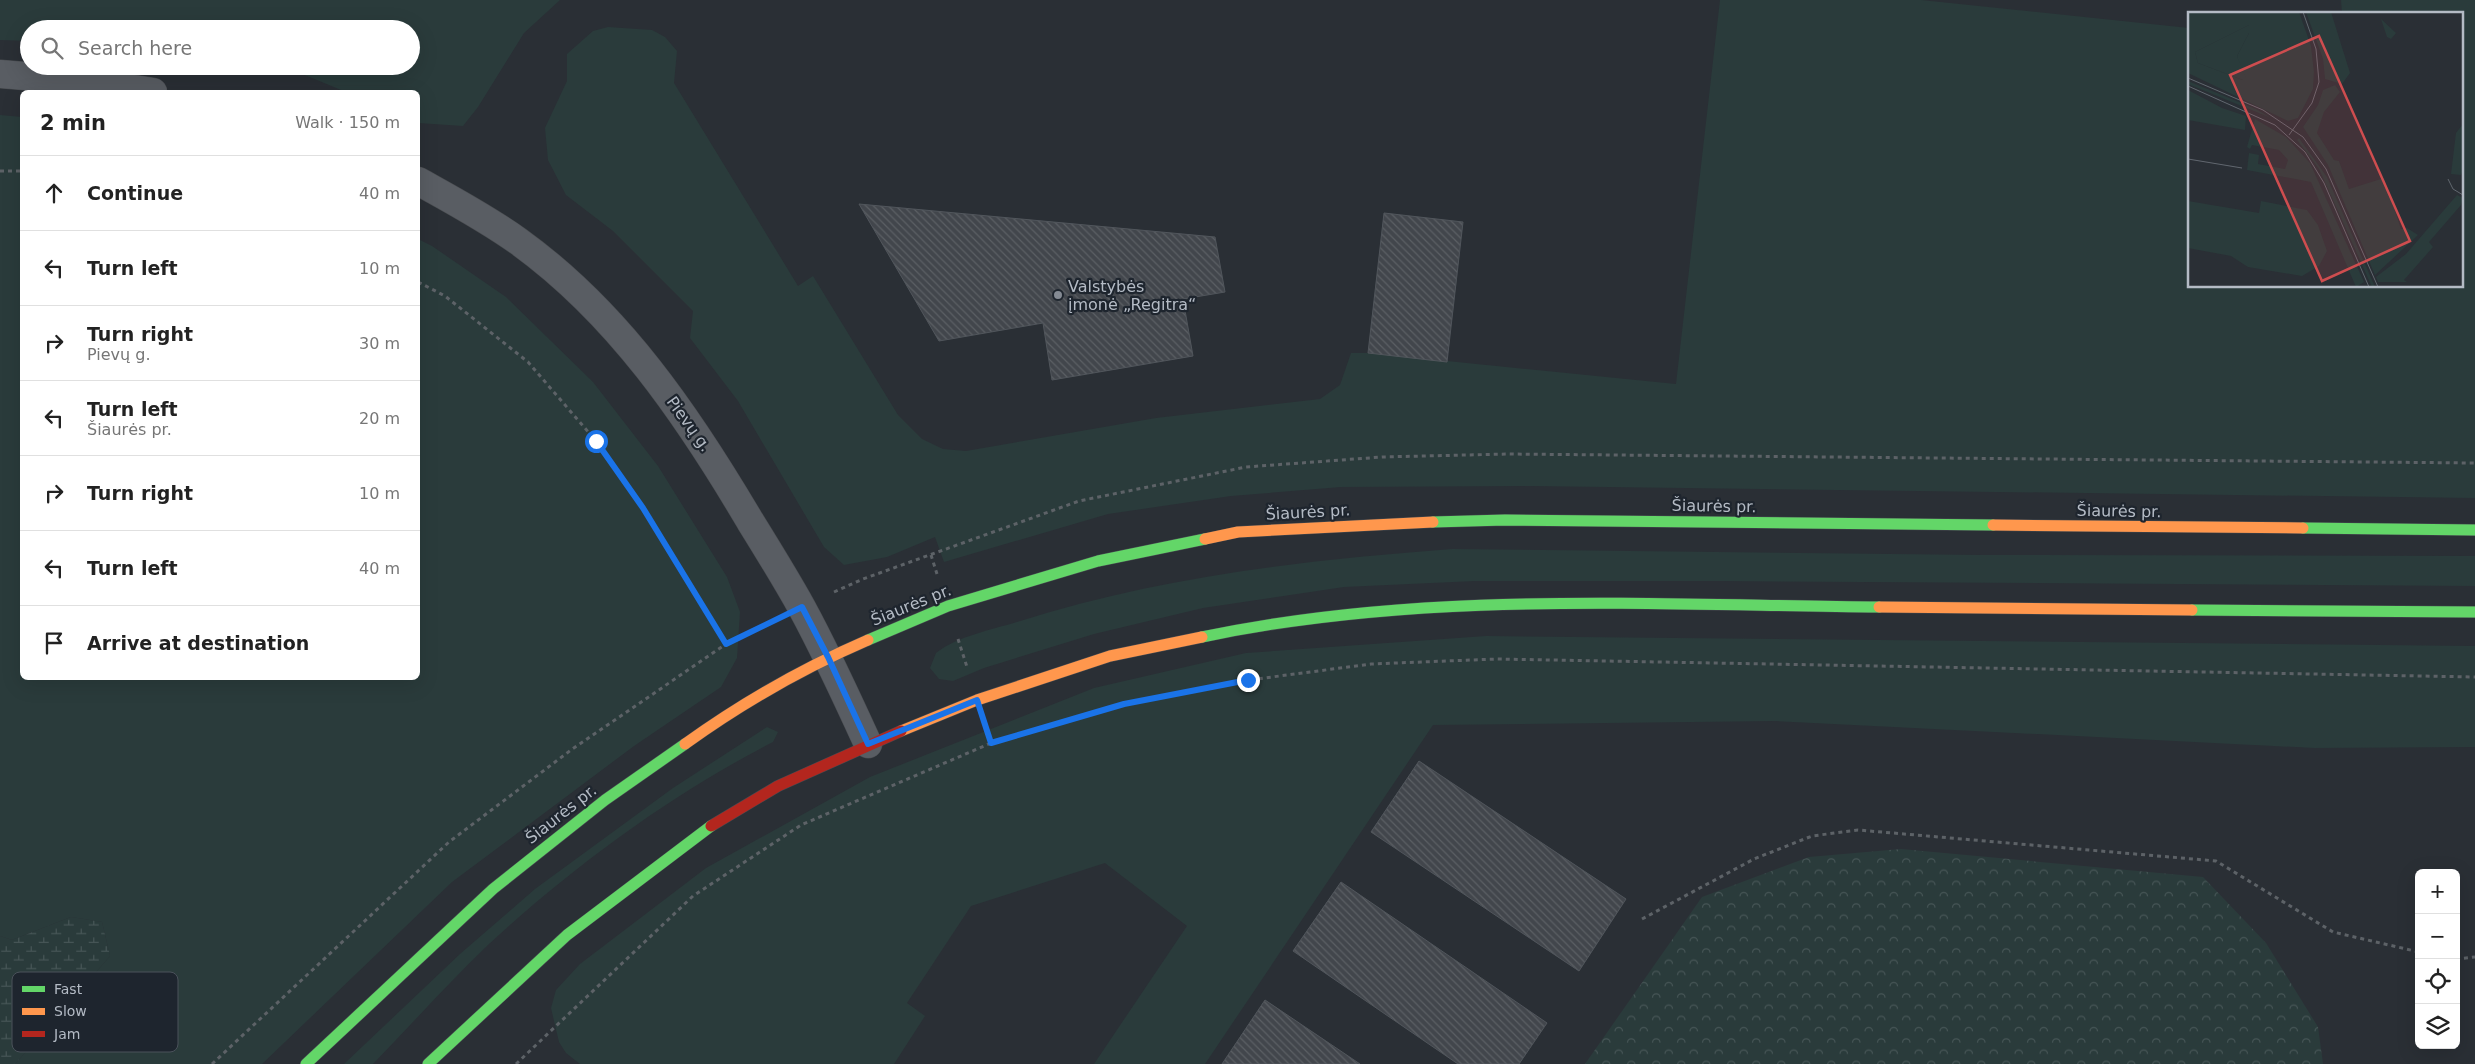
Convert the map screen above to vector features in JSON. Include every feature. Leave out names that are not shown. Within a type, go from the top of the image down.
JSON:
[{"type":"main road","name":"Šiaurės pr.","points":[[306,1064],[493,889],[605,800],[732,710],[828,657],[948,606],[1098,561],[1238,532],[1373,524],[1505,520],[2475,530]]},
{"type":"main road","points":[[428,1064],[567,935],[698,834],[778,786],[868,744],[977,700],[1110,656],[1244,628],[1374,611],[1498,604],[2475,612]]},
{"type":"street","points":[[0,74],[85,81],[141,90]]},
{"type":"street","name":"Pievų g.","points":[[420,182],[463,206],[519,242],[606,320],[644,361],[712,457],[802,607],[828,657],[868,744]]},
{"type":"path","points":[[0,171],[20,171]]},
{"type":"path","points":[[420,283],[445,296],[528,362],[596,441],[643,508],[726,644]]},
{"type":"path","points":[[212,1064],[449,842],[570,750],[726,644],[863,579],[1080,501],[1246,467],[1382,457],[1508,454],[2475,463]]},
{"type":"path","points":[[931,555],[991,743]]},
{"type":"path","points":[[516,1064],[693,896],[801,825],[991,743],[1124,704],[1248,680],[1371,664],[1497,659],[2475,677]]},
{"type":"path","points":[[1642,919],[1754,859],[1812,836],[1858,830],[2216,861],[2333,932],[2415,951]]},
{"type":"path","points":[[2460,959],[2475,957]]},
{"type":"green space","points":[[0,0],[560,0],[524,33],[478,107],[463,126],[420,123],[420,90],[341,90],[305,75],[420,75],[420,20],[20,20],[20,41],[0,40]]},
{"type":"green space","points":[[1720,0],[1921,0],[2188,28],[2188,288],[2462,288],[2462,12],[2342,12],[2341,0],[2475,0],[2475,498],[1530,486],[1341,487],[1231,496],[1108,514],[944,562],[935,537],[887,557],[844,565],[824,547],[738,401],[690,338],[693,311],[613,231],[566,195],[548,160],[545,128],[567,81],[567,54],[593,31],[608,27],[652,30],[665,37],[677,51],[674,83],[798,286],[813,276],[898,415],[922,439],[943,449],[966,451],[1156,418],[1320,399],[1340,385],[1351,353],[1368,353],[1676,384]]},
{"type":"green space","points":[[0,115],[20,117],[20,680],[420,680],[420,240],[432,246],[506,297],[593,382],[658,466],[727,577],[740,612],[737,658],[721,687],[634,746],[452,882],[262,1064],[15,1064],[26,1052],[178,1052],[178,972],[96,972],[110,956],[102,922],[71,917],[12,940],[0,936]]},
{"type":"green space","points":[[1452,549],[1982,555],[2475,556],[2475,586],[1475,581],[1344,587],[1203,608],[1094,634],[984,668],[953,681],[939,679],[930,668],[936,653],[964,638],[1070,606],[1124,593],[1178,582],[1287,565]]},
{"type":"green space","points":[[1486,636],[2475,646],[2475,747],[2315,748],[1775,721],[1433,725],[1205,1064],[1094,1064],[1187,926],[1105,863],[971,906],[907,1003],[925,1016],[894,1064],[580,1064],[566,1053],[559,1042],[551,1008],[556,990],[580,964],[706,868],[870,777],[1094,688],[1246,653]]},
{"type":"green space","points":[[767,727],[778,732],[773,742],[697,785],[660,809],[589,860],[521,915],[474,958],[373,1064],[344,1064],[460,954],[535,889],[673,788]]},
{"type":"green space","points":[[1901,849],[2203,877],[2266,943],[2318,1027],[2323,1064],[1585,1064],[1702,897],[1809,857]]},
{"type":"green space","points":[[71,917],[102,922],[110,956],[96,972],[12,972],[12,1052],[26,1052],[15,1064],[0,1064],[0,936],[12,940]]},
{"type":"building","name":"Valstybės įmonė „Regitra“","points":[[859,204],[1215,237],[1225,292],[1183,299],[1193,356],[1052,380],[1043,323],[939,341]]},
{"type":"building","points":[[1384,213],[1463,222],[1447,362],[1368,353]]},
{"type":"building","points":[[1419,761],[1626,899],[1579,971],[1371,832]]},
{"type":"building","points":[[1341,882],[1547,1023],[1519,1064],[1458,1064],[1293,951]]},
{"type":"building","points":[[1265,1000],[1360,1064],[1222,1064]]},
{"type":"traffic: fast","points":[[1433,522],[1505,520],[1993,525]]},
{"type":"traffic: fast","points":[[2303,528],[2475,530]]},
{"type":"traffic: fast","points":[[868,640],[948,606],[1098,561],[1205,539]]},
{"type":"traffic: fast","points":[[1202,637],[1286,622],[1370,612],[1454,606],[1624,603],[1879,607]]},
{"type":"traffic: fast","points":[[2192,610],[2475,612]]},
{"type":"traffic: fast","points":[[306,1064],[493,889],[605,800],[685,744]]},
{"type":"traffic: fast","points":[[428,1064],[567,935],[711,826]]},
{"type":"traffic: slow","points":[[1205,539],[1238,532],[1433,522]]},
{"type":"traffic: slow","points":[[1993,525],[2303,528]]},
{"type":"traffic: slow","points":[[1879,607],[2192,610]]},
{"type":"traffic: slow","points":[[901,731],[977,700],[1110,656],[1202,637]]},
{"type":"traffic: slow","points":[[685,744],[729,714],[774,687],[820,662],[868,640]]},
{"type":"traffic: jam","points":[[711,826],[778,786],[901,731]]},
{"type":"place","name":"Valstybės įmonė „Regitra“","points":[[1058,295]]},
{"type":"route","points":[[596,441],[643,508],[726,644],[802,607],[828,657],[868,744],[977,700],[991,743],[1124,704],[1248,680]]}]
